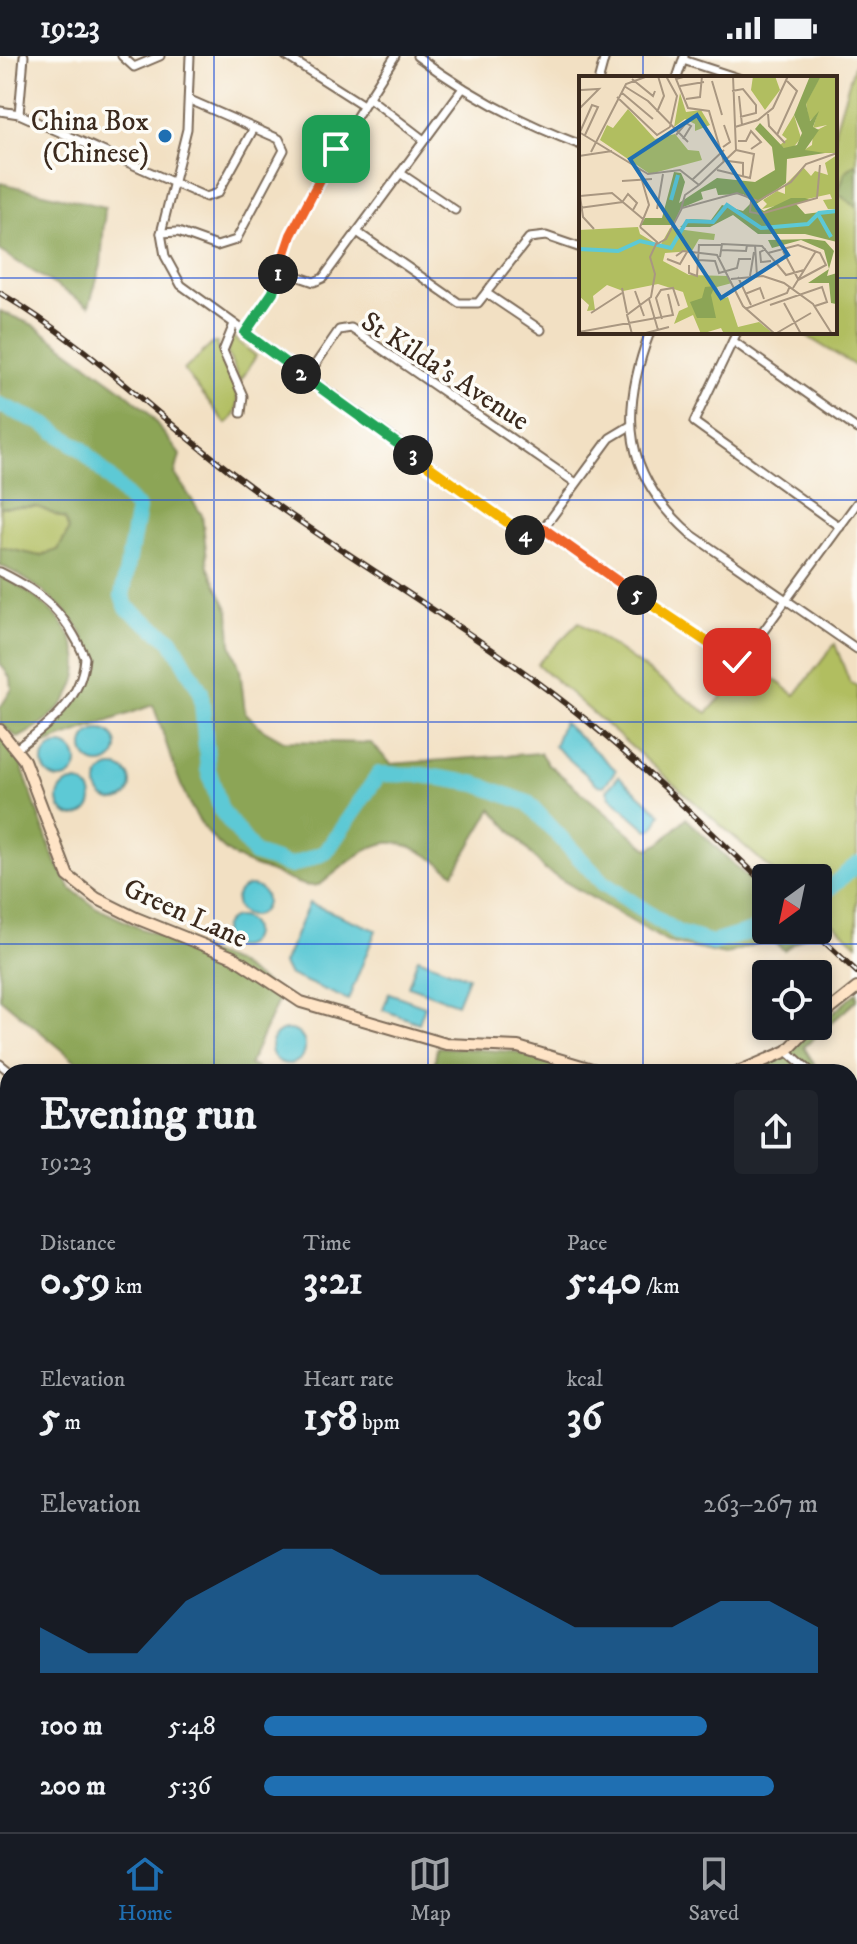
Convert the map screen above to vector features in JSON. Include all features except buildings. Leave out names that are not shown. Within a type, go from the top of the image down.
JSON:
[{"type":"street","points":[[19,114],[24,56]]},
{"type":"street","points":[[122,56],[134,67],[158,56]]},
{"type":"street","points":[[190,56],[190,100],[161,233],[165,256],[181,285],[525,535],[535,538],[544,529],[610,438],[630,426]]},
{"type":"street","points":[[286,56],[363,105]]},
{"type":"street","points":[[245,333],[273,292],[291,235],[363,105],[395,56]]},
{"type":"street","points":[[417,56],[463,88],[531,126],[579,144]]},
{"type":"street","points":[[429,65],[437,56]]},
{"type":"street","points":[[600,76],[605,56]]},
{"type":"street","points":[[683,58],[732,76]]},
{"type":"street","points":[[279,270],[314,282],[323,278],[463,88]]},
{"type":"street","points":[[368,97],[424,140]]},
{"type":"street","points":[[161,233],[178,232],[217,246],[236,240],[284,150],[279,139],[190,100]]},
{"type":"street","points":[[0,111],[19,114],[172,185],[206,197],[218,193],[254,128]]},
{"type":"street","points":[[400,173],[455,210]]},
{"type":"street","points":[[357,232],[459,303],[474,305],[529,238],[546,236],[579,247]]},
{"type":"street","points":[[486,293],[541,330]]},
{"type":"street","points":[[234,324],[223,351],[243,396],[241,413]]},
{"type":"street","name":"St Kilda's Avenue","points":[[306,378],[339,330],[351,328],[576,483]]},
{"type":"street","points":[[649,334],[635,370],[630,426],[640,464],[678,522],[857,649]]},
{"type":"street","points":[[736,334],[694,422],[840,527]]},
{"type":"street","points":[[733,341],[857,429]]},
{"type":"street","points":[[544,529],[737,662],[746,655],[787,601],[857,503]]},
{"type":"street","points":[[0,572],[33,591],[64,615],[85,658],[77,693],[55,718],[17,748],[0,730]]},
{"type":"street","name":"Green Lane","points":[[17,748],[68,876],[96,898],[233,957],[301,1002],[446,1044],[518,1047],[575,1064]]},
{"type":"street","points":[[832,1008],[857,988]]},
{"type":"street","points":[[757,1064],[787,1051],[798,1040]]},
{"type":"street","points":[[787,1051],[802,1064]]},
{"type":"green space","points":[[857,56],[857,367],[803,334],[837,334],[837,122]]},
{"type":"green space","points":[[857,163],[857,207],[838,194],[845,172]]},
{"type":"green space","points":[[0,183],[105,207],[101,265],[89,306],[0,251]]},
{"type":"green space","points":[[0,311],[33,325],[120,388],[147,411],[180,455],[175,474],[202,515],[208,567],[229,611],[231,644],[240,669],[245,712],[261,728],[284,741],[371,743],[391,764],[540,753],[547,763],[648,849],[661,843],[686,818],[752,882],[752,944],[756,944],[725,955],[667,942],[545,870],[492,809],[454,873],[414,848],[399,843],[371,847],[321,884],[310,886],[239,860],[213,838],[190,804],[153,705],[25,751],[72,707],[84,689],[90,669],[88,650],[68,614],[34,585],[0,565],[0,547],[40,556],[58,550],[69,530],[65,519],[38,507],[0,507]]},
{"type":"green space","points":[[231,336],[256,356],[240,382],[227,352]]},
{"type":"green space","points":[[213,343],[217,343],[237,396],[238,406],[226,424],[184,370]]},
{"type":"green space","points":[[0,507],[38,507],[65,519],[69,530],[58,550],[40,556],[0,547]]},
{"type":"green space","points":[[0,576],[29,592],[51,611],[68,632],[76,653],[77,675],[68,697],[48,718],[18,738],[0,723],[0,708],[12,689],[11,679],[0,663]]},
{"type":"green space","points":[[579,622],[707,713],[753,663],[795,695],[835,644],[850,683],[857,686],[857,944],[832,922],[832,864],[765,864],[537,664]]},
{"type":"green space","points":[[0,735],[18,756],[53,856],[71,889],[97,908],[139,928],[234,962],[281,994],[249,1064],[79,1064],[0,998]]},
{"type":"green space","points":[[776,944],[793,944],[784,950]]},
{"type":"green space","points":[[857,992],[857,1000],[832,1022],[832,1014]]},
{"type":"green space","points":[[802,1040],[812,1040],[804,1047],[814,1064],[761,1064]]},
{"type":"green space","points":[[437,1047],[517,1052],[554,1064],[434,1064]]},
{"type":"water","points":[[563,722],[616,770],[604,786],[598,785],[554,746]]},
{"type":"water","points":[[100,730],[112,735],[117,747],[112,759],[100,764],[88,759],[83,747],[88,735]]},
{"type":"water","points":[[60,745],[72,750],[77,762],[72,774],[60,779],[48,774],[43,762],[48,750]]},
{"type":"water","points":[[114,767],[126,772],[131,784],[126,796],[114,801],[102,796],[97,784],[102,772]]},
{"type":"water","points":[[619,776],[661,814],[654,828],[648,830],[610,797],[607,790]]},
{"type":"water","points":[[75,782],[87,787],[92,799],[87,811],[75,816],[63,811],[58,799],[63,787]]},
{"type":"water","points":[[251,886],[261,891],[266,901],[261,911],[251,916],[241,911],[236,901],[241,891]]},
{"type":"water","points":[[309,903],[376,930],[348,1000],[288,974],[283,964]]},
{"type":"water","points":[[238,917],[248,922],[253,932],[248,942],[238,947],[228,942],[223,932],[228,922]]},
{"type":"water","points":[[418,958],[468,977],[457,1004],[408,986]]},
{"type":"water","points":[[389,993],[425,1006],[419,1023],[383,1010]]},
{"type":"water","points":[[288,1030],[300,1035],[305,1047],[300,1059],[288,1064],[276,1059],[271,1047],[276,1035]]},
{"type":"waterway","points":[[0,405],[44,424],[83,450],[138,509],[122,596],[127,608],[171,640],[201,692],[208,769],[221,810],[255,854],[291,866],[326,852],[379,774],[422,775],[477,784],[528,803],[603,883],[678,933],[712,943],[752,931]]},
{"type":"waterway","points":[[832,886],[857,864]]},
{"type":"railway","points":[[0,293],[62,335],[272,502],[502,657],[570,707],[656,781],[752,871]]},
{"type":"railway","points":[[827,944],[857,972]]},
{"type":"place","name":"China Box (Chinese)","points":[[165,136]]},
{"type":"route","points":[[336,149],[291,235],[273,292],[245,333],[525,535],[532,539],[544,529],[737,662]]}]
